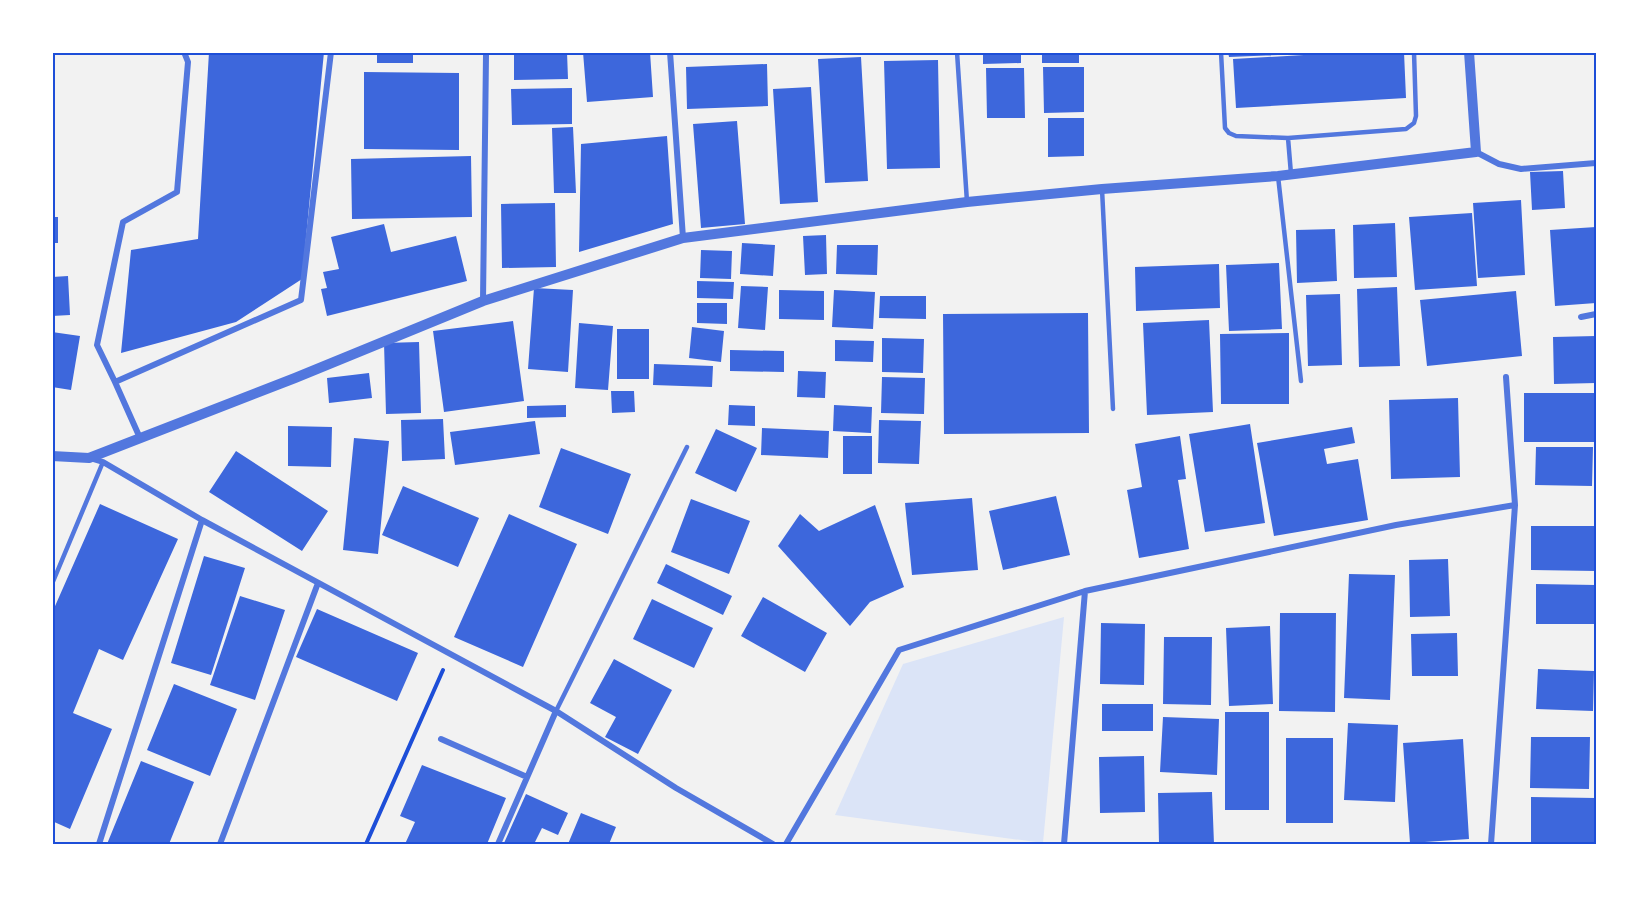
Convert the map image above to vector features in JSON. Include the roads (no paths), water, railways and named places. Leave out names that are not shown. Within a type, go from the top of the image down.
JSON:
[{"type":"street","points":[[140,438],[96,345],[123,222],[177,192],[188,62],[184,52]]},
{"type":"street","points":[[115,382],[301,300],[331,52]]},
{"type":"street","points":[[670,52],[683,238]]},
{"type":"street","points":[[1469,52],[1476,152]]},
{"type":"street","points":[[483,301],[486,55]]},
{"type":"street","points":[[89,458],[295,378],[483,301],[683,238],[967,202],[1278,176],[1476,152],[1499,164],[1521,169],[1596,163]]},
{"type":"street","points":[[1581,317],[1596,314]]},
{"type":"street","points":[[1491,844],[1515,505],[1506,378]]},
{"type":"street","points":[[52,456],[89,458],[103,462],[202,520],[556,711],[676,788],[772,844]]},
{"type":"street","points":[[786,844],[899,650],[1085,591],[1396,525],[1515,505]]},
{"type":"street","points":[[99,844],[202,520]]},
{"type":"street","points":[[220,844],[318,583]]},
{"type":"street","points":[[1064,844],[1085,591]]},
{"type":"street","points":[[498,844],[556,711]]},
{"type":"street","points":[[441,739],[527,777]]},
{"type":"lane","points":[[957,52],[967,202]]},
{"type":"lane","points":[[1221,52],[1225,128],[1228,133],[1236,136],[1288,138],[1406,129],[1414,123],[1416,116],[1414,52]]},
{"type":"lane","points":[[1288,138],[1291,174]]},
{"type":"lane","points":[[1278,176],[1301,381]]},
{"type":"lane","points":[[1102,189],[1113,409]]},
{"type":"lane","points":[[556,711],[687,447]]},
{"type":"lane","points":[[52,584],[103,462]]}]
